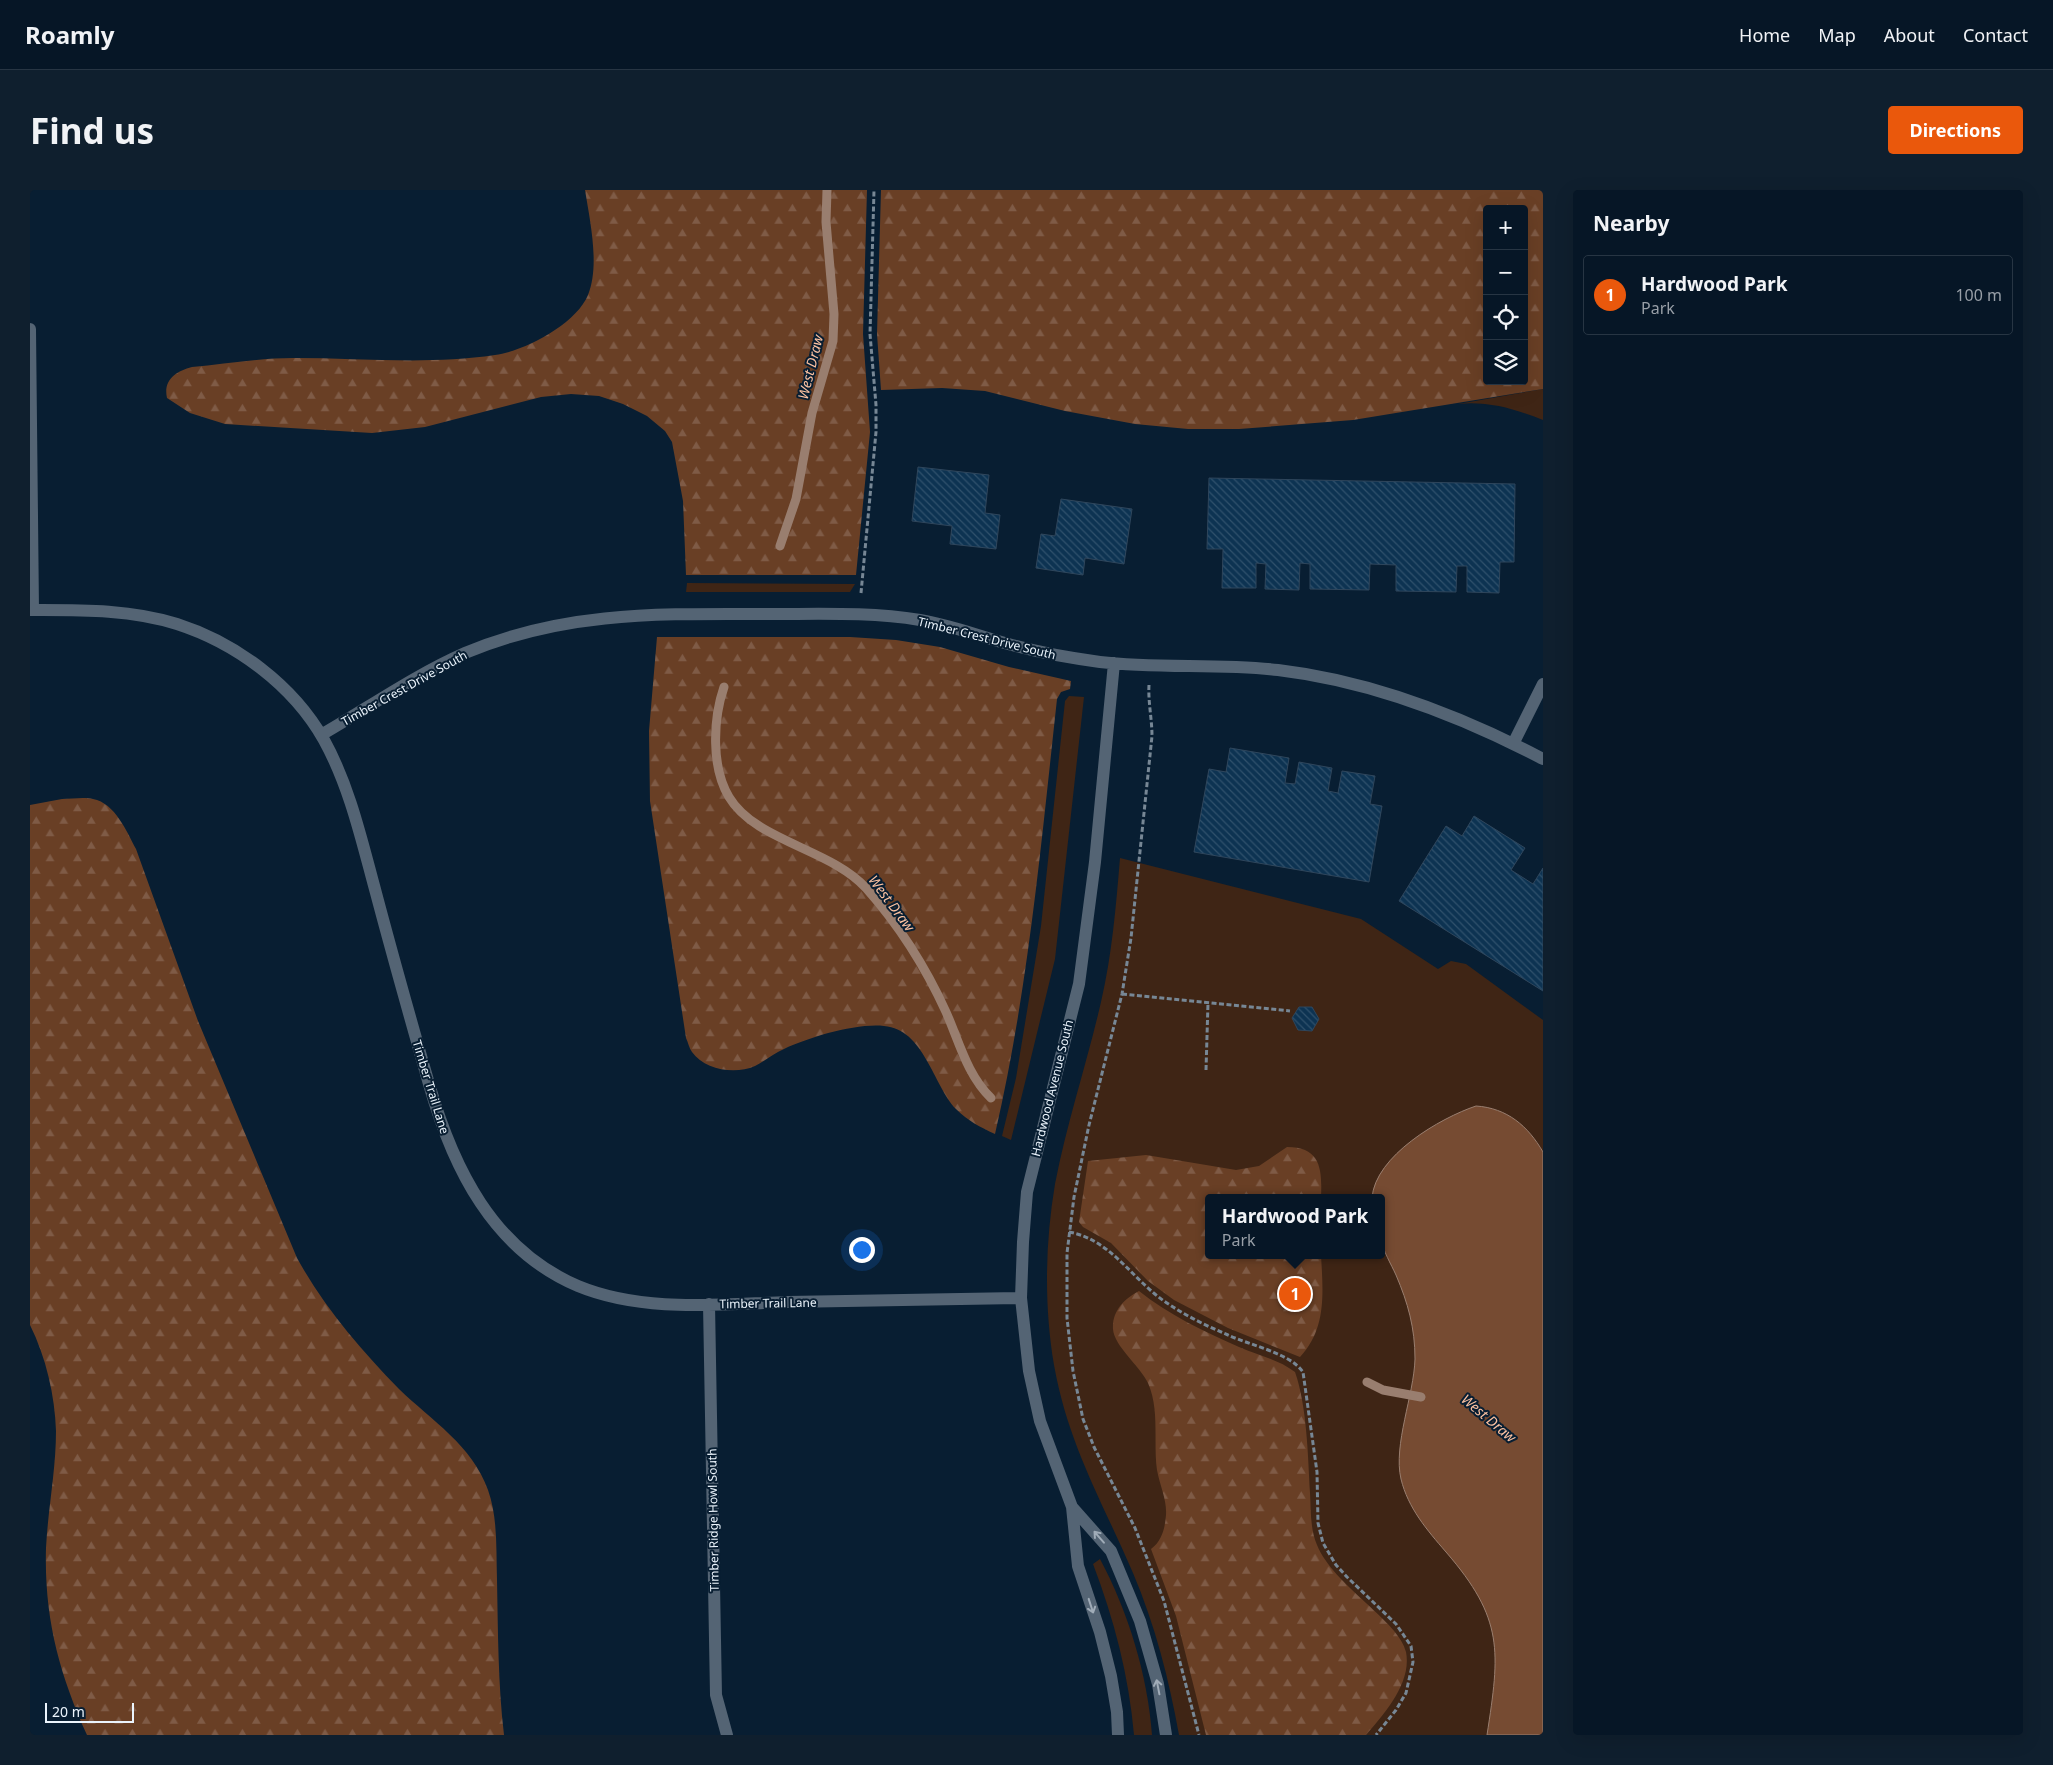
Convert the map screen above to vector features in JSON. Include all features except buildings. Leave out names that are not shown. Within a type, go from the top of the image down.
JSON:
[{"type":"street","points":[[30,329],[31,610]]},
{"type":"street","name":"Timber Trail Lane","points":[[31,610],[134,614],[163,620],[202,634],[239,654],[266,673],[298,704],[321,735],[342,781],[355,820],[442,1126],[456,1160],[474,1196],[492,1222],[523,1253],[544,1268],[576,1286],[630,1300],[709,1304],[1022,1298]]},
{"type":"street","name":"Timber Crest Drive South","points":[[321,735],[435,668],[466,653],[542,628],[584,620],[634,614],[860,614],[920,620],[1044,653],[1114,664],[1253,668],[1304,673],[1401,698],[1480,728],[1543,759]]},
{"type":"street","name":"Hardwood Avenue South","points":[[1114,664],[1095,862],[1079,984],[1027,1192],[1022,1242],[1022,1298],[1029,1371],[1040,1421],[1072,1507],[1078,1566],[1100,1632],[1111,1676],[1117,1712],[1118,1735]]},
{"type":"street","points":[[1513,744],[1543,684]]},
{"type":"street","name":"Timber Ridge Howl South","points":[[709,1304],[716,1695],[727,1735]]},
{"type":"street","name":"Hardwood Avenue South","points":[[1072,1507],[1111,1551],[1116,1563],[1143,1630],[1158,1684],[1166,1735]]},
{"type":"path","points":[[860,614],[876,432],[876,405],[870,334],[874,190]]},
{"type":"path","points":[[1148,698],[1152,736],[1131,938],[1122,994],[1082,1160],[1069,1232],[1066,1280],[1067,1318],[1073,1371],[1083,1419],[1094,1448],[1134,1528],[1164,1601],[1199,1735]]},
{"type":"path","points":[[1122,994],[1290,1011]]},
{"type":"path","points":[[1206,1070],[1208,1003]]},
{"type":"path","points":[[1069,1232],[1090,1239],[1107,1249],[1144,1286],[1171,1306],[1226,1334],[1286,1357],[1298,1365],[1303,1372],[1317,1472],[1318,1523],[1323,1543],[1336,1565],[1396,1624],[1412,1646],[1412,1662],[1406,1692],[1396,1710],[1376,1735]]},
{"type":"shaded area","points":[[1543,389],[1543,420],[1522,412],[1491,405],[1458,404]]},
{"type":"shaded area","points":[[687,583],[855,584],[850,592],[686,592]]},
{"type":"shaded area","points":[[1069,696],[1084,697],[1055,959],[1011,1140],[1002,1136],[1016,1078],[1041,926],[1065,701]]},
{"type":"shaded area","points":[[1120,858],[1361,919],[1438,969],[1451,961],[1466,964],[1543,1020],[1543,1735],[1179,1735],[1166,1673],[1148,1612],[1133,1573],[1087,1472],[1068,1421],[1054,1365],[1047,1297],[1049,1229],[1055,1184],[1105,984],[1113,930]]},
{"type":"shaded area","points":[[1100,1559],[1119,1600],[1135,1644],[1146,1690],[1152,1735],[1134,1735],[1132,1713],[1120,1648],[1093,1564]]},
{"type":"green space","points":[[585,190],[867,190],[863,334],[870,432],[856,575],[686,575],[683,501],[672,442],[665,431],[647,416],[623,404],[599,396],[571,394],[541,397],[425,427],[372,433],[225,424],[190,413],[167,398],[167,386],[172,377],[192,367],[281,358],[445,360],[495,355],[521,348],[534,342],[561,326],[573,316],[582,306],[588,295],[592,283],[594,257]]},
{"type":"green space","points":[[881,190],[1543,190],[1543,389],[1353,420],[1239,429],[1188,429],[1135,424],[1065,411],[985,391],[942,388],[881,390],[877,334]]},
{"type":"green space","points":[[657,637],[850,637],[896,640],[940,647],[1009,667],[1071,681],[1070,689],[1061,692],[1057,699],[1025,972],[995,1134],[974,1123],[956,1109],[948,1099],[918,1047],[898,1029],[873,1026],[833,1032],[795,1044],[755,1066],[739,1070],[712,1067],[692,1052],[686,1038],[650,801],[649,731]]},
{"type":"green space","points":[[62,799],[93,799],[108,806],[119,819],[136,849],[198,1021],[297,1258],[319,1294],[370,1359],[399,1389],[462,1447],[481,1474],[488,1490],[495,1523],[499,1677],[504,1735],[87,1735],[61,1667],[51,1621],[46,1573],[46,1548],[56,1431],[52,1391],[41,1350],[30,1325],[30,805]]},
{"type":"green space","points":[[1287,1147],[1307,1151],[1313,1156],[1320,1170],[1321,1194],[1205,1194],[1205,1259],[1321,1259],[1322,1296],[1319,1322],[1309,1346],[1300,1357],[1228,1328],[1174,1300],[1148,1281],[1111,1243],[1083,1227],[1079,1222],[1088,1161],[1146,1155],[1236,1170],[1259,1166]]},
{"type":"green space","points":[[1139,1291],[1162,1308],[1213,1335],[1282,1364],[1295,1372],[1302,1400],[1308,1448],[1311,1519],[1317,1545],[1325,1560],[1337,1574],[1392,1628],[1401,1640],[1406,1652],[1407,1664],[1401,1686],[1381,1718],[1366,1735],[1206,1735],[1176,1616],[1151,1549],[1158,1542],[1162,1534],[1166,1515],[1157,1470],[1155,1415],[1152,1393],[1144,1376],[1114,1336],[1113,1323],[1117,1311],[1128,1298]]},
{"type":"water","points":[[1476,1106],[1497,1110],[1515,1120],[1531,1134],[1543,1152],[1543,1735],[1487,1735],[1495,1658],[1493,1637],[1488,1617],[1479,1597],[1465,1576],[1425,1527],[1413,1509],[1404,1490],[1399,1466],[1402,1436],[1414,1373],[1414,1337],[1404,1296],[1385,1253],[1385,1194],[1373,1194],[1376,1182],[1384,1168],[1397,1154],[1428,1129]]},
{"type":"waterway","name":"West Draw","points":[[780,546],[796,499],[812,413],[833,341],[834,314],[826,222],[827,190]]},
{"type":"waterway","name":"West Draw","points":[[724,687],[718,713],[716,743],[719,772],[729,797],[741,812],[756,824],[833,864],[851,875],[866,888],[900,931],[930,979],[964,1057],[976,1079],[991,1098]]},
{"type":"waterway","name":"West Draw","points":[[1367,1382],[1383,1390],[1421,1397]]},
{"type":"place","name":"Hardwood Park","points":[[1295,1294]]}]
